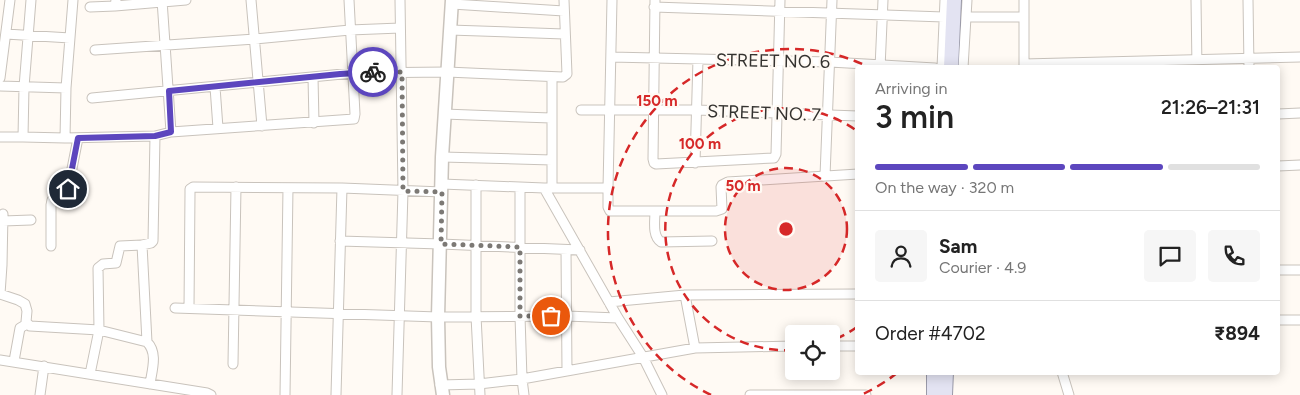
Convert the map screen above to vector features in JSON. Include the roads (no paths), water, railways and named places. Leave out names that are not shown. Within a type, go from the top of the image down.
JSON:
[{"type":"main road","points":[[951,65],[954,0]]},
{"type":"main road","points":[[442,390],[438,317],[442,157],[452,2]]},
{"type":"main road","points":[[934,375],[934,395]]},
{"type":"main road","points":[[945,395],[946,375]]},
{"type":"street","points":[[0,78],[10,0]]},
{"type":"street","points":[[23,137],[24,87],[31,0]]},
{"type":"street","points":[[65,138],[66,88],[74,0]]},
{"type":"street","points":[[90,7],[116,3],[186,0]]},
{"type":"street","points":[[251,0],[262,126]]},
{"type":"street","points":[[0,137],[78,138],[155,136],[171,132],[354,119],[348,0]]},
{"type":"street","points":[[397,395],[403,191],[400,0]]},
{"type":"street","points":[[92,98],[353,73],[447,72],[563,77],[567,74],[564,0]]},
{"type":"street","points":[[612,0],[608,188],[608,207],[610,211],[721,210],[721,187],[728,182],[855,174]]},
{"type":"street","points":[[780,0],[780,10],[778,61],[776,154],[774,158],[695,163],[654,163],[655,58],[653,2],[780,10],[944,17]]},
{"type":"street","points":[[824,176],[832,0]]},
{"type":"street","points":[[880,65],[883,0]]},
{"type":"street","points":[[942,65],[945,0]]},
{"type":"street","points":[[963,65],[966,0]]},
{"type":"street","points":[[1024,0],[1024,65]]},
{"type":"street","points":[[1196,0],[1197,64]]},
{"type":"street","points":[[1248,0],[1249,65]]},
{"type":"street","points":[[162,1],[171,132]]},
{"type":"street","points":[[452,2],[564,11]]},
{"type":"street","points":[[966,17],[1024,17]]},
{"type":"street","points":[[94,50],[255,39],[350,30],[400,28]]},
{"type":"street","points":[[450,30],[564,34]]},
{"type":"street","points":[[6,34],[70,38]]},
{"type":"street","name":"STREET NO. 6","points":[[611,57],[830,62],[868,65]]},
{"type":"street","points":[[1110,65],[1197,64],[1249,58],[1300,57]]},
{"type":"street","points":[[695,163],[698,60]]},
{"type":"street","points":[[313,77],[314,123]]},
{"type":"street","points":[[552,78],[552,160],[548,188],[580,250],[618,318],[643,357],[662,395]]},
{"type":"street","points":[[0,86],[66,88]]},
{"type":"street","points":[[215,87],[218,128]]},
{"type":"street","name":"STREET NO. 7","points":[[581,110],[697,110],[855,116]]},
{"type":"street","points":[[1280,114],[1300,113]]},
{"type":"street","points":[[444,114],[551,118]]},
{"type":"street","points":[[90,374],[99,330],[98,268],[103,264],[116,263],[120,246],[151,244],[153,241],[155,136]]},
{"type":"street","points":[[51,246],[52,200],[68,189],[78,138]]},
{"type":"street","points":[[442,157],[552,160]]},
{"type":"street","points":[[1280,166],[1300,166]]},
{"type":"street","points":[[189,308],[190,189],[198,186],[342,188],[403,191],[476,185],[608,188]]},
{"type":"street","points":[[476,185],[476,316],[480,395]]},
{"type":"street","points":[[233,364],[236,187]]},
{"type":"street","points":[[520,187],[520,316],[524,395]]},
{"type":"street","points":[[285,395],[288,188]]},
{"type":"street","points":[[336,395],[342,188]]},
{"type":"street","points":[[654,211],[655,236],[661,242],[712,241]]},
{"type":"street","points":[[27,324],[25,304],[0,294],[1,265],[3,218],[31,220]]},
{"type":"street","points":[[340,242],[477,245],[580,250]]},
{"type":"street","points":[[142,245],[147,342],[154,352],[150,384]]},
{"type":"street","points":[[566,250],[567,371]]},
{"type":"street","points":[[1280,270],[1300,270]]},
{"type":"street","points":[[609,302],[685,295],[855,294]]},
{"type":"street","points":[[685,295],[695,348]]},
{"type":"street","points":[[175,308],[438,317],[566,316],[618,318]]},
{"type":"street","points":[[1280,320],[1300,320]]},
{"type":"street","points":[[14,361],[20,328],[27,324],[99,330],[147,342]]},
{"type":"street","points":[[442,390],[522,379],[695,348],[785,346]]},
{"type":"street","points":[[840,346],[855,346]]},
{"type":"street","points":[[0,360],[207,392],[211,395]]},
{"type":"street","points":[[40,395],[44,366]]},
{"type":"street","points":[[1063,375],[1069,395]]},
{"type":"street","points":[[750,395],[866,395]]}]
